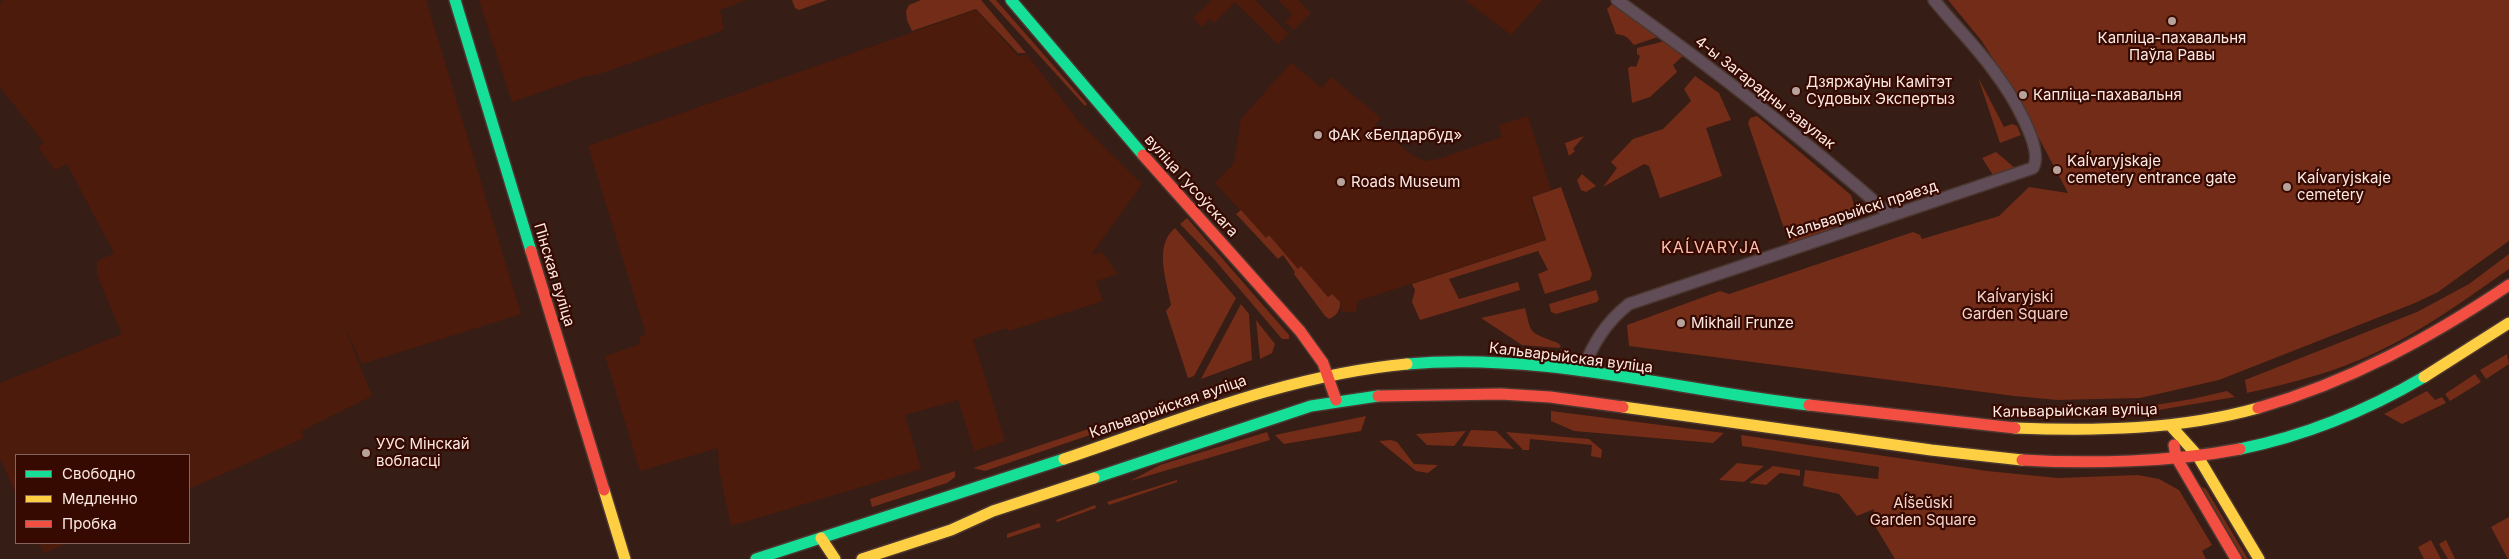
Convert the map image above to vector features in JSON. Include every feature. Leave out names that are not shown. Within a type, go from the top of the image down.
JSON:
[{"type":"main road","name":"Пінская вуліца","points":[[455,0],[625,559]]},
{"type":"main road","name":"вуліца Гусоўскага","points":[[1010,0],[1100,107],[1300,331],[1324,363],[1336,400]]},
{"type":"main road","name":"Кальварыйская вуліца","points":[[862,559],[951,530],[993,511],[1256,422],[1336,400],[1371,396],[1501,394],[1581,386],[1737,396],[1981,427],[2029,430],[2170,425],[2241,413],[2348,377],[2397,355],[2440,332],[2509,285]]},
{"type":"main road","name":"Кальварыйская вуліца","points":[[756,559],[1004,479],[1258,392],[1368,369],[1452,361],[1522,364],[1581,386],[1949,452],[2023,460],[2080,462],[2197,455],[2280,439],[2353,413],[2408,388],[2462,357],[2509,324]]},
{"type":"main road","points":[[2170,425],[2197,455],[2259,559]]},
{"type":"main road","points":[[2170,425],[2176,457],[2236,559]]},
{"type":"main road","points":[[821,538],[822,559]]},
{"type":"main road","points":[[821,538],[836,559]]},
{"type":"street","name":"4-ы Загарадны завулак","points":[[1617,0],[1724,78],[1844,174],[1890,215]]},
{"type":"street","name":"Кальварыйскі праезд","points":[[1581,386],[1597,337],[1615,315],[1628,304],[1890,215],[2014,176],[2033,168],[2036,163],[2037,154],[2030,135],[1996,74],[1934,0]]},
{"type":"shaded area","points":[[3,0],[426,0],[521,314],[362,364],[343,324],[372,396],[301,431],[304,438],[190,489],[190,454],[15,454],[15,492],[0,458],[0,383],[122,334],[97,275],[97,261],[114,253],[67,164],[55,170],[38,147],[44,143],[0,87],[0,3]]},
{"type":"shaded area","points":[[479,0],[746,0],[720,10],[724,30],[603,73],[586,76],[512,102]]},
{"type":"shaded area","points":[[1212,0],[1255,0],[1289,34],[1278,44],[1235,2],[1214,23],[1210,19],[1202,27],[1193,18]]},
{"type":"shaded area","points":[[1278,0],[1298,0],[1311,13],[1294,30],[1285,22],[1292,14]]},
{"type":"shaded area","points":[[1465,0],[1542,0],[1511,35]]},
{"type":"shaded area","points":[[976,10],[1018,56],[1027,55],[1080,123],[1142,184],[1091,255],[1102,252],[1118,274],[1096,281],[1103,301],[1009,331],[1007,328],[973,339],[1005,441],[974,451],[958,400],[905,415],[921,469],[731,526],[719,470],[718,448],[640,471],[605,356],[640,344],[639,337],[646,334],[588,146]]},
{"type":"shaded area","points":[[1291,63],[1322,88],[1331,77],[1381,118],[1375,125],[1412,155],[1424,161],[1438,159],[1502,137],[1499,125],[1528,116],[1551,190],[1530,197],[1545,240],[1358,301],[1356,312],[1341,312],[1340,302],[1329,297],[1301,267],[1298,269],[1269,235],[1266,238],[1215,183],[1234,163],[1241,119]]},
{"type":"shaded area","points":[[40,544],[66,544],[44,553]]},
{"type":"green space","points":[[792,0],[827,0],[799,10],[795,8]]},
{"type":"green space","points":[[921,0],[981,0],[1026,53],[1018,53],[976,9],[912,31],[907,20],[906,11],[909,5]]},
{"type":"green space","points":[[989,0],[996,0],[1087,104],[1085,106]]},
{"type":"green space","name":"Kaĺvaryjskaje cemetery","points":[[1948,0],[2509,0],[2509,241],[2438,292],[2415,303],[2219,380],[2140,398],[2058,400],[2014,396],[1629,346],[1627,325],[1720,291],[1729,294],[1913,232],[1920,235],[1922,239],[1999,216],[2029,187],[2068,193],[2014,91],[1981,40]]},
{"type":"green space","points":[[1613,3],[1661,36],[1634,45],[1627,37],[1616,34],[1607,9]]},
{"type":"green space","points":[[1665,41],[1684,55],[1673,65],[1677,72],[1650,97],[1632,103],[1628,68],[1636,67],[1640,56],[1637,54],[1637,48]]},
{"type":"green space","points":[[1695,76],[1719,93],[1731,120],[1706,128],[1722,176],[1660,198],[1649,166],[1644,164],[1603,187],[1617,168],[1611,162],[1633,139],[1663,129],[1691,101],[1684,89]]},
{"type":"green space","points":[[1978,77],[2004,127],[2012,124],[2017,126],[2021,135],[2000,143]]},
{"type":"green space","points":[[1757,116],[1851,195],[1854,207],[1852,214],[1846,220],[1827,230],[1789,243],[1748,123],[1750,118]]},
{"type":"green space","points":[[1584,136],[1573,149],[1575,151],[1569,156],[1565,143]]},
{"type":"green space","points":[[1996,152],[2015,168],[1993,175],[1982,158]]},
{"type":"green space","points":[[1582,174],[1596,186],[1586,192],[1581,190],[1577,180]]},
{"type":"green space","points":[[1561,187],[1592,274],[1590,280],[1545,294],[1538,274],[1548,270],[1538,251],[1449,279],[1459,299],[1518,282],[1520,290],[1420,320],[1412,302],[1415,290],[1412,284],[1546,240],[1532,197]]},
{"type":"green space","points":[[1241,210],[1266,238],[1269,235],[1298,269],[1301,266],[1328,297],[1332,294],[1340,302],[1339,310],[1334,316],[1329,319],[1325,316],[1294,274],[1295,272],[1283,255],[1278,259],[1236,214]]},
{"type":"green space","points":[[1187,218],[1289,335],[1289,339],[1282,339],[1213,258],[1180,224]]},
{"type":"green space","points":[[1175,228],[1236,298],[1194,376],[1188,378],[1166,311],[1171,305],[1163,265],[1163,254],[1168,236]]},
{"type":"green space","points":[[2509,254],[2509,269],[2444,314],[2411,334],[2361,359],[2329,371],[2247,393],[2245,380],[2417,312],[2469,284]]},
{"type":"green space","points":[[1596,290],[1599,299],[1597,302],[1556,314],[1551,312],[1549,304]]},
{"type":"green space","points":[[1241,304],[1249,314],[1252,360],[1201,379]]},
{"type":"green space","points":[[1525,308],[1532,330],[1538,335],[1559,344],[1561,346],[1559,348],[1522,345],[1481,318]]},
{"type":"green space","points":[[1256,320],[1275,344],[1272,353],[1260,359]]},
{"type":"green space","points":[[2507,354],[2509,364],[2486,379],[2480,370]]},
{"type":"green space","points":[[2475,374],[2481,382],[2450,401],[2445,394]]},
{"type":"green space","points":[[2227,391],[2235,397],[2147,412],[2128,412],[2131,409]]},
{"type":"green space","points":[[2427,391],[2435,400],[2442,397],[2446,403],[2402,424],[2384,414]]},
{"type":"green space","points":[[1551,411],[1724,433],[1713,443],[1574,431],[1551,421]]},
{"type":"green space","points":[[1366,416],[1361,431],[1284,444],[1275,435]]},
{"type":"green space","points":[[1112,421],[1113,427],[985,471],[973,468]]},
{"type":"green space","points":[[1471,430],[1496,431],[1514,449],[1462,446]]},
{"type":"green space","points":[[1466,431],[1454,446],[1427,445],[1416,434]]},
{"type":"green space","points":[[1267,432],[1270,440],[1130,481],[1160,465]]},
{"type":"green space","points":[[1506,432],[1589,439],[1602,450],[1601,458],[1591,456],[1592,445],[1530,439],[1529,450],[1523,450]]},
{"type":"green space","name":"Aĺšeŭski Garden Square","points":[[1741,435],[1987,471],[2058,478],[2138,475],[2159,479],[2179,490],[2212,545],[2202,551],[2206,559],[1895,559],[1872,521],[1874,509],[1857,516],[1839,494],[1803,486],[1805,470],[1878,479],[1879,467],[1742,446]]},
{"type":"green space","points":[[1391,440],[1397,442],[1414,464],[1438,465],[1428,473],[1416,471],[1379,441]]},
{"type":"green space","points":[[1737,463],[1764,466],[1744,482],[1719,480]]},
{"type":"green space","points":[[1773,466],[1800,470],[1800,476],[1780,473],[1766,485],[1749,483]]},
{"type":"green space","points":[[955,471],[955,477],[947,483],[872,507],[870,499]]},
{"type":"green space","points":[[1177,480],[1177,482],[1109,505],[1107,502]]},
{"type":"green space","points":[[2200,486],[2206,489],[2248,559],[2244,559]]},
{"type":"green space","points":[[1095,505],[1096,508],[1057,522],[1056,520]]},
{"type":"green space","points":[[2509,517],[2509,559],[2508,559],[2491,527]]},
{"type":"green space","points":[[1039,523],[1041,527],[1007,538],[1007,534]]},
{"type":"green space","points":[[2431,540],[2441,559],[2424,559],[2418,547]]},
{"type":"green space","points":[[2446,540],[2455,559],[2448,559],[2439,544]]},
{"type":"traffic: fast","points":[[455,0],[531,251]]},
{"type":"traffic: fast","points":[[1011,0],[1143,155]]},
{"type":"traffic: fast","points":[[1407,364],[1508,363],[1559,368],[1809,405]]},
{"type":"traffic: fast","points":[[2240,449],[2288,437],[2335,421],[2381,400],[2424,377]]},
{"type":"traffic: fast","points":[[1094,478],[1311,406],[1378,396]]},
{"type":"traffic: fast","points":[[756,559],[1064,459]]},
{"type":"traffic: slow","points":[[2424,377],[2509,323]]},
{"type":"traffic: slow","points":[[1064,459],[1233,401],[1276,389],[1319,378],[1407,364]]},
{"type":"traffic: slow","points":[[1623,407],[1931,450],[2022,460]]},
{"type":"traffic: slow","points":[[2015,428],[2107,429],[2168,425],[2198,421],[2258,408]]},
{"type":"traffic: slow","points":[[2170,425],[2197,455],[2259,559]]},
{"type":"traffic: slow","points":[[862,559],[951,530],[993,511],[1094,478]]},
{"type":"traffic: slow","points":[[604,490],[625,559]]},
{"type":"traffic: slow","points":[[821,538],[835,559]]},
{"type":"traffic: jam","points":[[1143,155],[1300,331],[1323,363],[1336,400]]},
{"type":"traffic: jam","points":[[531,251],[604,490]]},
{"type":"traffic: jam","points":[[2258,408],[2324,385],[2388,357],[2449,323],[2509,285]]},
{"type":"traffic: jam","points":[[1378,396],[1501,394],[1550,397],[1623,407]]},
{"type":"traffic: jam","points":[[1809,405],[2015,428]]},
{"type":"traffic: jam","points":[[2174,445],[2176,457],[2236,559]]},
{"type":"traffic: jam","points":[[2022,460],[2075,462],[2131,461],[2187,457],[2240,449]]},
{"type":"place","name":"Капліца-пахавальня Паўла Равы","points":[[2172,21]]},
{"type":"place","name":"Дзяржаўны Камітэт Судовых Экспертыз","points":[[1796,91]]},
{"type":"place","name":"Капліца-пахавальня","points":[[2023,95]]},
{"type":"place","name":"ФАК «Белдарбуд»","points":[[1318,135]]},
{"type":"place","name":"Kaĺvaryjskaje cemetery entrance gate","points":[[2057,170]]},
{"type":"place","name":"Roads Museum","points":[[1341,182]]},
{"type":"place","name":"Kaĺvaryjskaje cemetery","points":[[2287,187]]},
{"type":"place","name":"Mikhail Frunze","points":[[1681,323]]},
{"type":"place","name":"УУС Мінскай вобласці","points":[[366,453]]},
{"type":"district","name":"KAĹVARYJA","points":[[1711,248]]},
{"type":"park label","name":"Kaĺvaryjski Garden Square","points":[[2015,306]]}]
